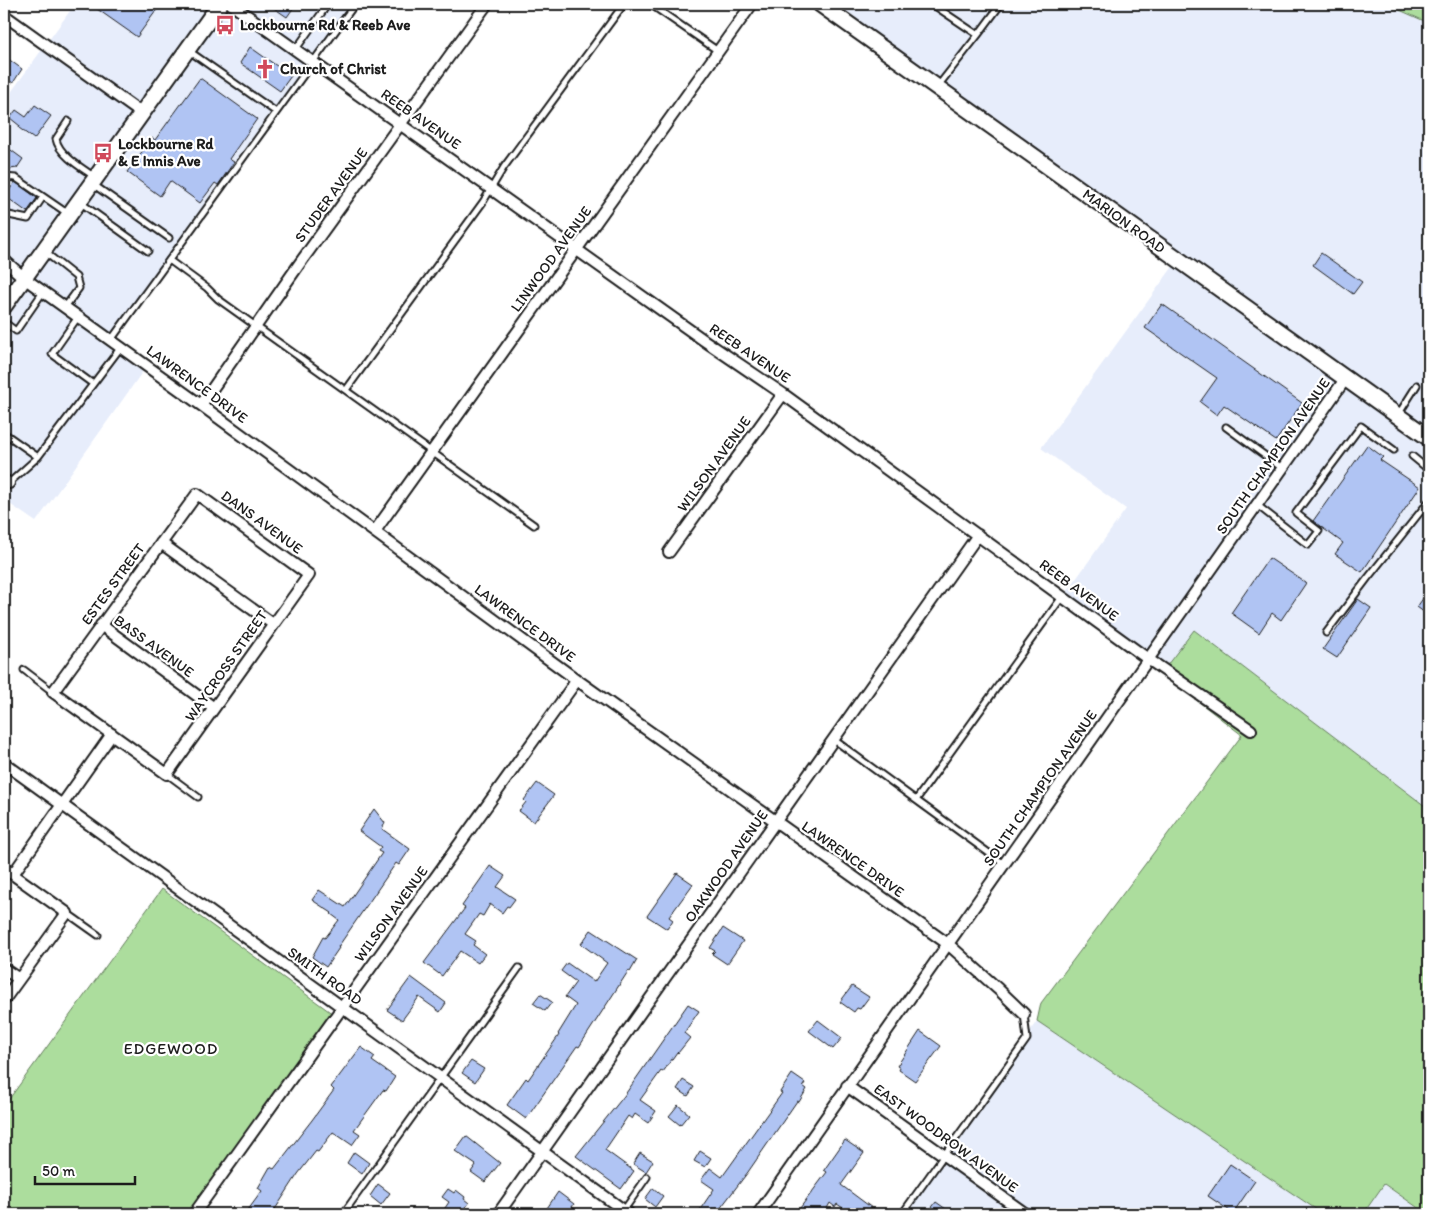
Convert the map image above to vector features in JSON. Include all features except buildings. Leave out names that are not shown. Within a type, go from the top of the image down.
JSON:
[{"type":"street","points":[[4,304],[220,4]]},
{"type":"street","name":"REEB AVENUE","points":[[231,4],[705,341],[783,394],[1148,659],[1251,730]]},
{"type":"street","name":"STUDER AVENUE","points":[[201,405],[300,262],[488,4]]},
{"type":"street","name":"LINWOOD AVENUE","points":[[375,531],[752,4]]},
{"type":"street","name":"MARION ROAD","points":[[820,4],[1429,438]]},
{"type":"street","points":[[4,15],[141,113]]},
{"type":"street","name":"LAWRENCE DRIVE","points":[[4,260],[43,292],[578,680],[948,944],[1024,1014]]},
{"type":"street","name":"SOUTH CHAMPION AVENUE","points":[[758,1214],[1346,378]]},
{"type":"street","name":"WILSON AVENUE","points":[[669,552],[783,394]]},
{"type":"street","name":"ESTES STREET","points":[[53,692],[197,494]]},
{"type":"street","name":"DANS AVENUE","points":[[197,494],[309,575]]},
{"type":"street","name":"OAKWOOD AVENUE","points":[[498,1214],[978,535]]},
{"type":"street","points":[[161,543],[273,624]]},
{"type":"street","name":"WAYCROSS STREET","points":[[167,774],[309,575]]},
{"type":"street","name":"BASS AVENUE","points":[[101,625],[214,708]]},
{"type":"street","name":"WILSON AVENUE","points":[[194,1214],[578,680]]},
{"type":"street","points":[[53,692],[167,774]]},
{"type":"street","points":[[4,1000],[67,913],[8,871],[61,805],[112,734]]},
{"type":"street","name":"SMITH ROAD","points":[[4,763],[626,1213]]},
{"type":"street","points":[[4,969],[19,979]]},
{"type":"street","name":"EAST WOODROW AVENUE","points":[[848,1086],[1026,1214]]},
{"type":"lane","points":[[296,50],[328,4]]},
{"type":"lane","points":[[111,340],[355,4]]},
{"type":"lane","points":[[346,390],[492,188],[504,167],[624,4]]},
{"type":"lane","points":[[650,4],[718,52]]},
{"type":"lane","points":[[932,4],[978,35]]},
{"type":"lane","points":[[937,88],[1001,4]]},
{"type":"lane","points":[[187,49],[276,112]]},
{"type":"lane","points":[[68,121],[56,139],[57,146],[93,180],[169,238]]},
{"type":"lane","points":[[4,177],[16,178],[69,214]]},
{"type":"lane","points":[[4,214],[28,219],[43,197]]},
{"type":"lane","points":[[78,201],[148,251]]},
{"type":"lane","points":[[43,251],[76,276],[79,288],[64,307]]},
{"type":"lane","points":[[169,260],[208,288],[218,299],[534,525]]},
{"type":"lane","points":[[4,322],[16,331],[43,292]]},
{"type":"lane","points":[[78,317],[52,354],[93,384]]},
{"type":"lane","points":[[5,485],[38,457],[121,347]]},
{"type":"lane","points":[[1398,415],[1417,385]]},
{"type":"lane","points":[[1257,505],[1308,545],[1319,531],[1296,513],[1361,426],[1394,450]]},
{"type":"lane","points":[[1226,427],[1282,468]]},
{"type":"lane","points":[[4,433],[38,457]]},
{"type":"lane","points":[[1412,456],[1429,470]]},
{"type":"lane","points":[[1326,634],[1429,501]]},
{"type":"lane","points":[[916,800],[1062,596]]},
{"type":"lane","points":[[24,670],[53,692]]},
{"type":"lane","points":[[833,739],[1004,864]]},
{"type":"lane","points":[[167,774],[198,797]]},
{"type":"lane","points":[[67,913],[98,935]]},
{"type":"lane","points":[[343,1214],[519,968]]},
{"type":"lane","points":[[902,1214],[1027,1039],[1024,1014]]},
{"type":"lane","points":[[626,1213],[647,1177]]},
{"type":"shaded area","points":[[75,4],[358,4],[114,339],[148,364],[36,522],[4,500],[4,102]]},
{"type":"shaded area","points":[[822,4],[1386,4],[1429,23],[1429,809],[1194,630],[1161,673],[1061,600],[1126,509],[1041,448],[1177,261]]},
{"type":"shaded area","points":[[1037,1021],[1323,1214],[902,1214]]},
{"type":"shaded area","points":[[1383,1184],[1427,1214],[1363,1214]]},
{"type":"green space","points":[[1386,4],[1429,4],[1429,23]]},
{"type":"green space","points":[[1194,630],[1429,809],[1429,1214],[1384,1184],[1363,1214],[1323,1214],[1037,1021],[1041,1003],[1242,735],[1161,673]]},
{"type":"green space","points":[[162,889],[333,1014],[188,1214],[4,1214],[4,1106]]},
{"type":"place","name":"Lockbourne Rd & Reeb Ave","points":[[225,25]]},
{"type":"place","name":"Church of Christ","points":[[265,69]]},
{"type":"place","name":"Lockbourne Rd & E Innis Ave","points":[[103,153]]},
{"type":"district","name":"EDGEWOOD","points":[[171,1048]]}]
